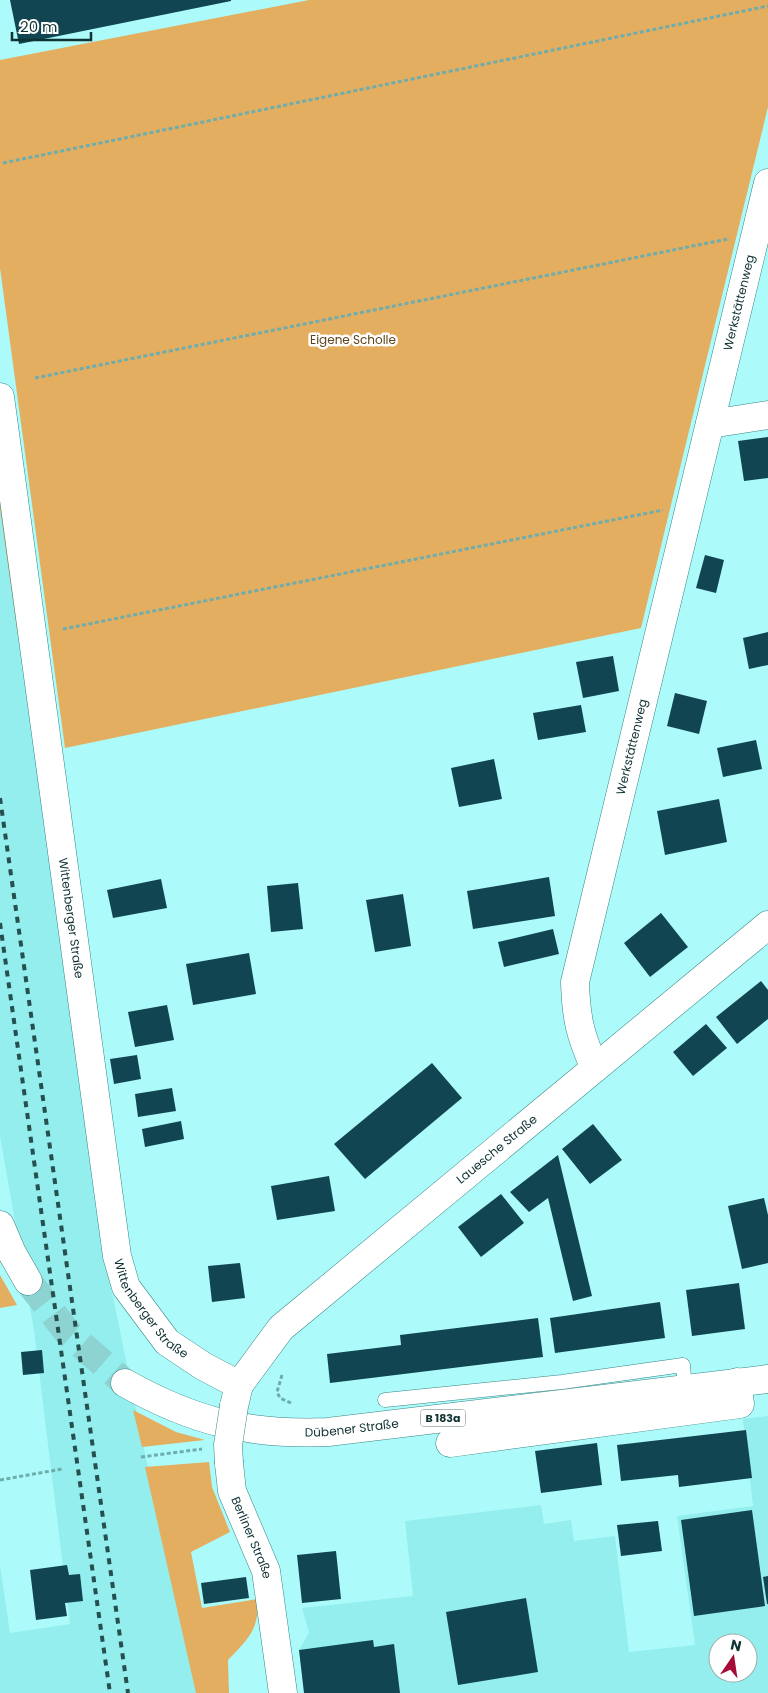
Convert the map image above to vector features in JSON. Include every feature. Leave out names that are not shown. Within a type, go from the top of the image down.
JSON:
[{"type":"street","name":"Werkstättenweg","points":[[595,1068],[582,1040],[576,1010],[575,982],[768,182]]},
{"type":"street","name":"Wittenberger Straße","points":[[0,397],[117,1256],[126,1287],[167,1342],[203,1366],[236,1396]]},
{"type":"street","points":[[710,424],[768,415]]},
{"type":"street","name":"Lauesche Straße","points":[[236,1396],[281,1328],[768,925]]},
{"type":"street","points":[[0,1225],[12,1253],[28,1281]]},
{"type":"street","name":"Dübener Straße","points":[[125,1384],[155,1400],[209,1421],[237,1428],[295,1433],[328,1432],[768,1379]]},
{"type":"street","points":[[450,1443],[740,1404],[737,1382]]},
{"type":"street","name":"Berliner Straße","points":[[236,1396],[228,1445],[219,1456],[266,1571],[283,1693]]},
{"type":"lane","points":[[385,1400],[562,1382],[683,1365],[685,1389]]},
{"type":"path","points":[[3,163],[768,6]]},
{"type":"path","points":[[35,378],[740,236],[754,240]]},
{"type":"path","points":[[62,629],[690,504]]},
{"type":"path","points":[[285,1372],[277,1392],[280,1398],[289,1403],[298,1403]]},
{"type":"path","points":[[141,1456],[175,1451],[219,1456]]},
{"type":"path","points":[[0,1480],[62,1469]]},
{"type":"shaded area","points":[[0,490],[110,1282],[148,1468],[211,1693],[0,1693],[0,1566],[10,1633],[70,1624],[34,1330],[0,1136]]},
{"type":"shaded area","points":[[768,1416],[768,1693],[304,1693],[299,1650],[309,1633],[302,1608],[413,1596],[405,1521],[541,1505],[544,1524],[571,1520],[574,1541],[615,1536],[629,1652],[695,1645],[677,1516],[753,1506],[743,1419]]},
{"type":"green space","name":"Eigene Scholle","points":[[309,0],[768,0],[768,107],[641,628],[65,748],[0,268],[0,60]]},
{"type":"green space","points":[[0,470],[23,637],[18,637],[0,509]]},
{"type":"green space","points":[[0,1275],[17,1305],[0,1308]]},
{"type":"green space","points":[[133,1410],[176,1432],[205,1440],[142,1447]]},
{"type":"green space","points":[[209,1462],[212,1487],[230,1532],[191,1552],[202,1608],[258,1599],[257,1619],[251,1633],[228,1660],[229,1693],[196,1693],[145,1467]]},
{"type":"building","points":[[10,0],[231,0],[231,1],[19,44]]},
{"type":"building","points":[[768,437],[768,478],[744,481],[738,441]]},
{"type":"building","points":[[705,555],[724,560],[716,593],[696,588]]},
{"type":"building","points":[[768,632],[768,665],[749,669],[743,638]]},
{"type":"building","points":[[613,656],[619,691],[583,698],[576,662]]},
{"type":"building","points":[[675,693],[707,701],[699,734],[667,726]]},
{"type":"building","points":[[581,705],[586,732],[538,740],[533,713]]},
{"type":"building","points":[[756,740],[762,769],[723,777],[717,748]]},
{"type":"building","points":[[494,759],[502,799],[459,807],[451,768]]},
{"type":"building","points":[[719,799],[727,842],[665,855],[657,811]]},
{"type":"building","points":[[549,877],[555,916],[473,929],[467,891]]},
{"type":"building","points":[[161,879],[167,908],[113,918],[107,890]]},
{"type":"building","points":[[298,883],[303,929],[271,932],[267,886]]},
{"type":"building","points":[[403,894],[411,946],[375,952],[366,900]]},
{"type":"building","points":[[661,913],[688,947],[650,977],[624,943]]},
{"type":"building","points":[[553,929],[559,954],[504,967],[498,942]]},
{"type":"building","points":[[249,953],[256,994],[193,1005],[186,964]]},
{"type":"building","points":[[761,981],[768,990],[768,1019],[737,1044],[716,1017]]},
{"type":"building","points":[[167,1005],[174,1040],[135,1047],[128,1012]]},
{"type":"building","points":[[706,1024],[727,1048],[693,1076],[673,1052]]},
{"type":"building","points":[[137,1055],[141,1079],[114,1084],[110,1059]]},
{"type":"building","points":[[432,1063],[462,1098],[365,1179],[334,1144]]},
{"type":"building","points":[[172,1088],[176,1111],[138,1117],[135,1094]]},
{"type":"building","points":[[181,1121],[184,1139],[145,1147],[142,1129]]},
{"type":"building","points":[[593,1124],[622,1160],[590,1184],[562,1149]]},
{"type":"building","points":[[558,1155],[592,1296],[573,1301],[548,1198],[529,1212],[510,1192]]},
{"type":"building","points":[[329,1176],[335,1211],[277,1220],[271,1186]]},
{"type":"building","points":[[501,1194],[524,1223],[481,1257],[458,1227]]},
{"type":"building","points":[[764,1198],[768,1215],[768,1263],[742,1269],[728,1206]]},
{"type":"building","points":[[240,1263],[245,1298],[212,1302],[208,1266]]},
{"type":"building","points":[[739,1283],[745,1329],[692,1336],[686,1290]]},
{"type":"building","points":[[660,1302],[665,1338],[555,1353],[550,1318]]},
{"type":"building","points":[[538,1318],[543,1357],[330,1383],[327,1354],[401,1345],[400,1335]]},
{"type":"building","points":[[42,1350],[44,1373],[23,1375],[21,1352]]},
{"type":"building","points":[[746,1430],[752,1478],[679,1487],[678,1475],[621,1481],[617,1445]]},
{"type":"building","points":[[597,1443],[602,1485],[541,1493],[535,1451]]},
{"type":"building","points":[[752,1510],[765,1606],[694,1616],[681,1520]]},
{"type":"building","points":[[658,1521],[662,1551],[621,1556],[617,1525]]},
{"type":"building","points":[[336,1551],[341,1599],[302,1603],[297,1555]]},
{"type":"building","points":[[67,1565],[69,1575],[80,1574],[83,1601],[65,1603],[67,1616],[36,1620],[30,1570]]},
{"type":"building","points":[[768,1576],[768,1604],[767,1604],[763,1577]]},
{"type":"building","points":[[246,1577],[249,1598],[204,1604],[201,1583]]},
{"type":"building","points":[[526,1598],[538,1672],[458,1685],[446,1612]]},
{"type":"building","points":[[373,1640],[374,1647],[394,1644],[400,1693],[304,1693],[299,1650]]},
{"type":"tunnel","points":[[28,1281],[68,1333],[125,1383]]},
{"type":"railway","points":[[0,798],[128,1693]]},
{"type":"railway","points":[[0,923],[110,1693]]}]
